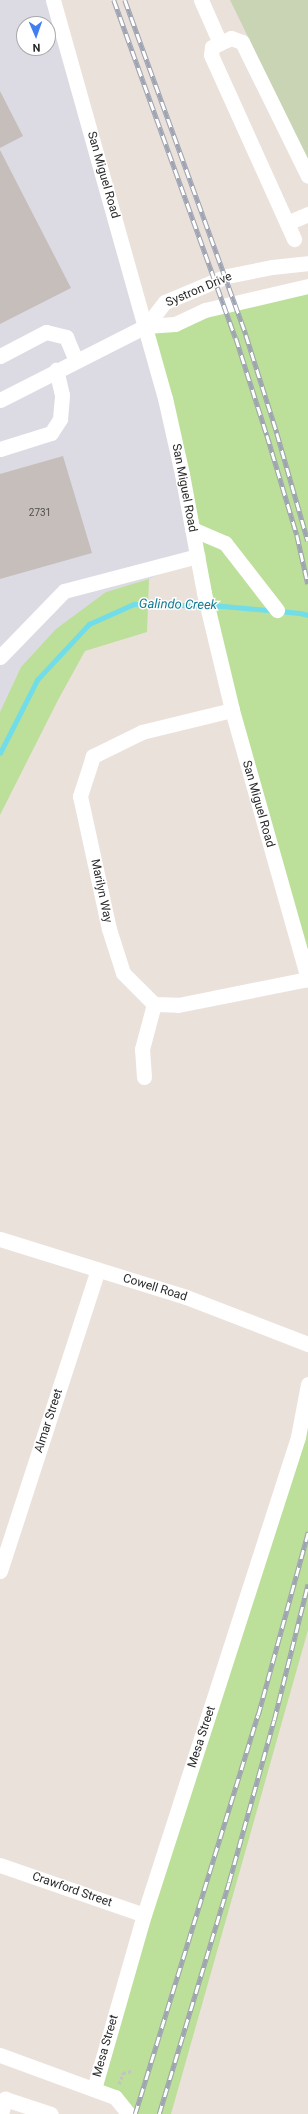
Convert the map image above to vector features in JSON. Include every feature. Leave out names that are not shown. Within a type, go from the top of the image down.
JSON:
[{"type":"street","name":"San Miguel Road","points":[[53,0],[166,398],[204,593],[232,710],[308,979]]},
{"type":"street","points":[[201,0],[220,43]]},
{"type":"street","points":[[294,239],[211,55],[212,47],[231,38],[242,42],[308,176]]},
{"type":"street","points":[[287,223],[308,214]]},
{"type":"street","name":"Systron Drive","points":[[146,326],[165,302],[227,276],[272,267],[308,263]]},
{"type":"street","name":"Systron Drive","points":[[0,400],[56,370],[146,326],[175,324],[205,310],[308,286]]},
{"type":"street","points":[[0,356],[46,332],[66,336],[76,360]]},
{"type":"street","points":[[0,449],[51,433],[60,419],[62,395],[56,370]]},
{"type":"street","points":[[192,528],[225,543],[277,610]]},
{"type":"street","points":[[0,657],[64,591],[197,556]]},
{"type":"street","name":"Marilyn Way","points":[[154,1004],[123,973],[109,929],[80,796],[93,756],[142,732],[232,710]]},
{"type":"street","points":[[144,1077],[142,1049],[154,1004],[178,1005],[308,979]]},
{"type":"street","name":"Cowell Road","points":[[0,1239],[186,1297],[308,1344]]},
{"type":"street","name":"Almar Street","points":[[0,1571],[98,1270]]},
{"type":"street","name":"Mesa Street","points":[[94,2089],[144,1915],[298,1437],[308,1384]]},
{"type":"street","name":"Crawford Street","points":[[0,1865],[144,1915]]},
{"type":"street","points":[[0,2055],[115,2097],[129,2114]]},
{"type":"street","points":[[1,2114],[5,2099],[51,2114]]},
{"type":"shaded area","points":[[0,0],[53,0],[146,326],[197,556],[149,579],[106,592],[21,667],[0,712]]},
{"type":"green space","points":[[230,0],[308,0],[308,160]]},
{"type":"green space","points":[[308,293],[308,979],[232,710],[146,326]]},
{"type":"green space","points":[[149,579],[147,632],[85,651],[58,700],[0,815],[0,712],[21,667],[56,629],[106,592]]},
{"type":"green space","points":[[308,1384],[308,1630],[171,2114],[129,2114],[94,2089]]},
{"type":"building","points":[[0,91],[23,136],[0,148]]},
{"type":"building","points":[[0,150],[71,288],[0,324]]},
{"type":"building","points":[[63,456],[92,553],[0,579],[0,474]]},
{"type":"waterway","name":"Galindo Creek","points":[[0,753],[37,680],[89,624],[134,604],[223,606],[308,615]]},
{"type":"railway","points":[[114,0],[236,338],[297,535],[308,584]]},
{"type":"railway","points":[[125,0],[246,335],[277,433],[308,541]]},
{"type":"railway","points":[[135,2114],[258,1715],[308,1532]]},
{"type":"railway","points":[[159,2114],[229,1882],[274,1720],[308,1584]]}]
